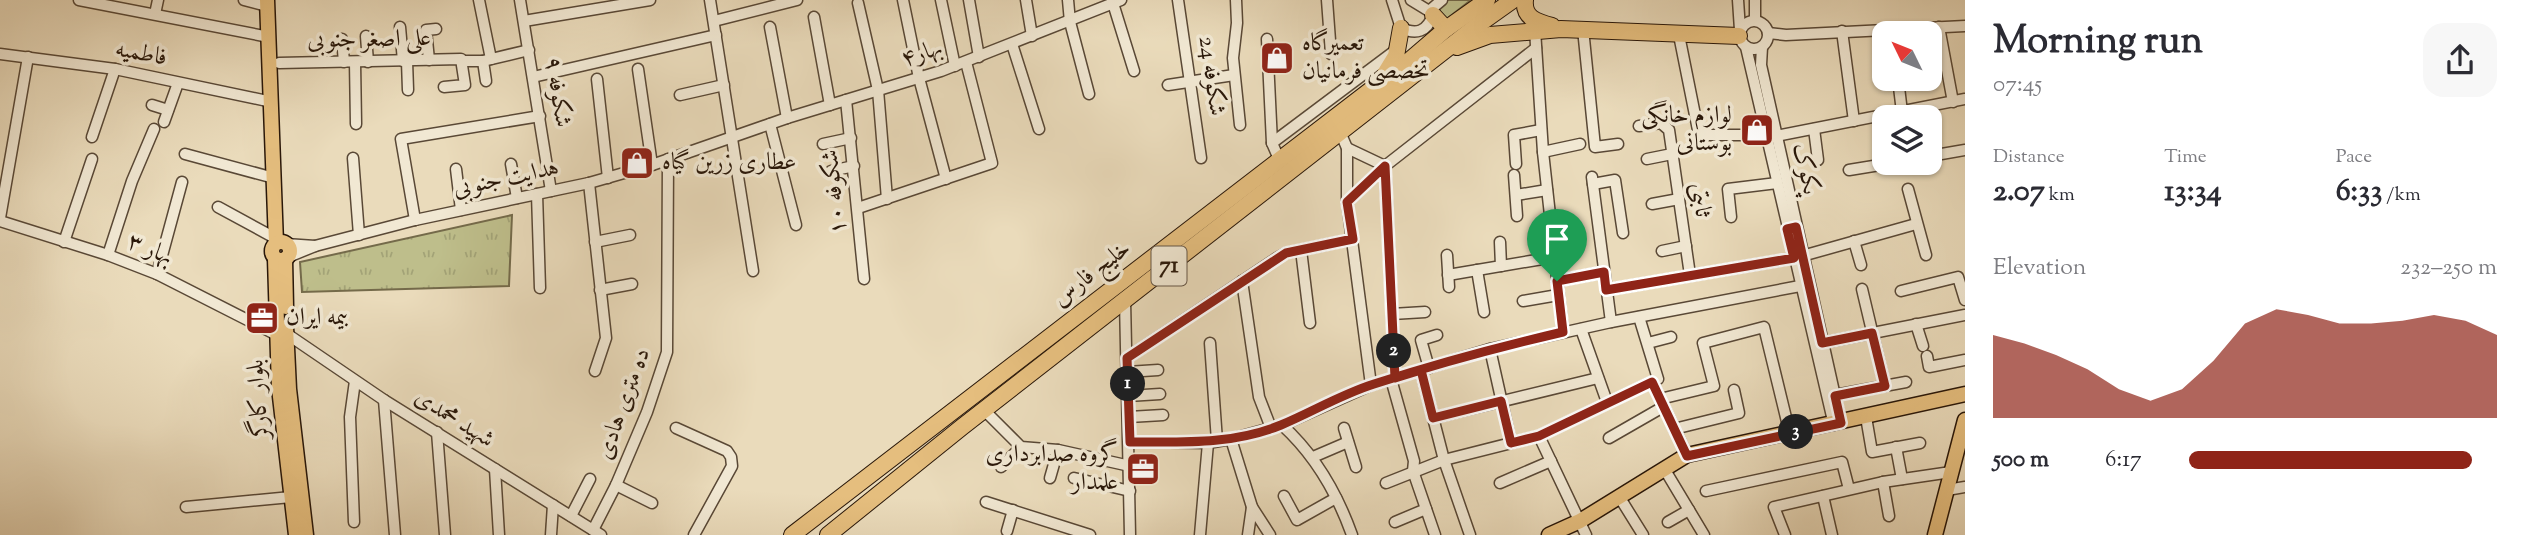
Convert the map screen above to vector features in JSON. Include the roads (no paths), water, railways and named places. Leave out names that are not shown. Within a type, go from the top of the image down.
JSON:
[{"type":"highway","points":[[1431,13],[1446,29],[1479,0]]},
{"type":"highway","name":"خلیج فارس","points":[[792,535],[1372,89],[1446,29],[1488,0]]},
{"type":"highway","name":"خلیج فارس","points":[[828,535],[1419,70],[1513,0]]},
{"type":"highway","points":[[1525,0],[1525,10],[1531,18],[1561,29]]},
{"type":"highway","points":[[1372,89],[1389,68],[1398,48],[1401,28]]},
{"type":"highway","points":[[1419,70],[1476,39],[1508,32],[1583,29],[1742,38]]},
{"type":"main road","name":"بلوار کارگر","points":[[269,2],[274,178],[282,249]]},
{"type":"main road","name":"بلوار کارگر","points":[[269,2],[279,64],[282,249],[279,388],[296,535]]},
{"type":"main road","name":"بلوار کارگر","points":[[282,335],[306,535]]},
{"type":"main road","points":[[1549,535],[1583,528],[1620,498],[1687,456],[1965,394]]},
{"type":"main road","points":[[1935,535],[1951,472],[1962,443],[1965,420]]},
{"type":"street","points":[[79,0],[268,37]]},
{"type":"street","points":[[155,14],[158,0]]},
{"type":"street","points":[[244,0],[269,2]]},
{"type":"street","points":[[480,0],[487,60],[486,81]]},
{"type":"street","name":"شکوفه ۹","points":[[520,0],[551,191]]},
{"type":"street","points":[[524,21],[650,0]]},
{"type":"street","points":[[710,0],[753,271]]},
{"type":"street","points":[[714,21],[797,0]]},
{"type":"street","points":[[903,0],[919,78],[946,179]]},
{"type":"street","points":[[858,208],[992,163],[941,0]]},
{"type":"street","points":[[969,0],[979,57]]},
{"type":"street","points":[[1026,0],[1032,36]]},
{"type":"street","points":[[1068,0],[1070,22],[1089,94]]},
{"type":"street","name":"شکوفه 24","points":[[1178,0],[1201,159]]},
{"type":"street","points":[[1236,0],[1234,75],[1240,125]]},
{"type":"street","points":[[1327,0],[1331,54]]},
{"type":"street","points":[[1392,0],[1401,28],[1410,32],[1426,28],[1431,13],[1442,0]]},
{"type":"street","points":[[1411,0],[1431,13]]},
{"type":"street","name":"پکوک","points":[[1738,0],[1742,38],[1771,135],[1798,257],[1835,396],[1838,424]]},
{"type":"street","points":[[1755,0],[1755,20]]},
{"type":"street","points":[[1115,1],[1134,71]]},
{"type":"street","name":"بهار۴","points":[[733,138],[787,118],[960,64],[1070,22],[1115,1]]},
{"type":"street","points":[[858,2],[878,90],[887,199]]},
{"type":"street","points":[[814,18],[830,105]]},
{"type":"street","points":[[1755,20],[1762,22],[1768,33],[1768,40],[1762,47],[1752,50],[1742,38],[1749,21],[1755,20]]},
{"type":"street","points":[[1942,27],[1965,26]]},
{"type":"street","points":[[400,27],[408,90]]},
{"type":"street","points":[[770,27],[787,118]]},
{"type":"street","points":[[429,60],[426,30],[436,29]]},
{"type":"street","points":[[1583,29],[1595,147],[1618,144]]},
{"type":"street","points":[[1535,30],[1543,152],[1563,332]]},
{"type":"street","points":[[1842,31],[1854,121]]},
{"type":"street","points":[[1768,33],[1786,35],[1872,31]]},
{"type":"street","points":[[533,76],[716,35]]},
{"type":"street","points":[[1679,35],[1699,135],[1771,135],[1872,118]]},
{"type":"street","points":[[366,36],[368,62]]},
{"type":"street","points":[[342,39],[350,62],[356,124]]},
{"type":"street","points":[[1267,39],[1272,143],[1279,159]]},
{"type":"street","points":[[1012,44],[1039,129]]},
{"type":"street","points":[[1942,44],[1952,102]]},
{"type":"street","name":"پکوک","points":[[1762,47],[1761,65],[1777,183],[1792,228]]},
{"type":"street","points":[[1272,143],[1398,48]]},
{"type":"street","points":[[1347,202],[1385,166],[1536,48]]},
{"type":"street","name":"علی اصغر جنوبی","points":[[279,64],[487,60],[529,50]]},
{"type":"street","name":"فاطمیه","points":[[0,54],[115,69],[272,102]]},
{"type":"street","points":[[0,219],[28,57]]},
{"type":"street","points":[[444,86],[464,85],[463,60]]},
{"type":"street","points":[[92,137],[115,69]]},
{"type":"street","points":[[638,69],[652,165]]},
{"type":"street","points":[[1168,85],[1234,75]]},
{"type":"street","points":[[597,79],[608,178]]},
{"type":"street","points":[[164,122],[178,83]]},
{"type":"street","points":[[680,95],[724,85]]},
{"type":"street","points":[[1937,105],[1965,99]]},
{"type":"street","name":"شکوفه ۱۰","points":[[846,100],[864,279]]},
{"type":"street","points":[[152,105],[168,110]]},
{"type":"street","points":[[356,109],[370,108]]},
{"type":"street","points":[[415,220],[401,139],[540,116]]},
{"type":"street","name":"ثابتی","points":[[1639,126],[1661,123],[1669,130],[1690,275]]},
{"type":"street","points":[[770,124],[796,225]]},
{"type":"street","points":[[1814,128],[1818,160]]},
{"type":"street","points":[[108,255],[132,181],[154,129]]},
{"type":"street","points":[[1517,216],[1514,135],[1541,130]]},
{"type":"street","points":[[1340,132],[1348,148],[1347,202],[1371,384]]},
{"type":"street","name":"هدایت جنوبی","points":[[282,249],[315,246],[415,220],[589,183],[733,138]]},
{"type":"street","points":[[823,144],[851,138]]},
{"type":"street","points":[[1543,152],[1580,144]]},
{"type":"street","points":[[1348,148],[1385,166]]},
{"type":"street","points":[[1942,154],[1965,150]]},
{"type":"street","points":[[184,154],[274,178]]},
{"type":"street","points":[[1647,159],[1672,154]]},
{"type":"street","points":[[354,158],[359,235]]},
{"type":"street","points":[[64,242],[92,159]]},
{"type":"street","name":"ده متری هادی","points":[[597,533],[647,412],[667,352],[668,159]]},
{"type":"street","points":[[511,164],[517,198]]},
{"type":"street","points":[[831,172],[854,166]]},
{"type":"street","points":[[1385,166],[1393,378],[1414,461],[1413,471],[1435,535]]},
{"type":"street","points":[[1849,170],[1872,166]]},
{"type":"street","points":[[456,169],[461,210]]},
{"type":"street","points":[[1611,322],[1592,181],[1615,180],[1623,233]]},
{"type":"street","points":[[157,274],[182,182]]},
{"type":"street","points":[[589,183],[606,338],[594,371]]},
{"type":"street","points":[[1731,217],[1728,189],[1777,183]]},
{"type":"street","points":[[1908,189],[1926,255]]},
{"type":"street","points":[[1516,195],[1547,190]]},
{"type":"street","points":[[537,194],[540,288]]},
{"type":"street","points":[[1652,204],[1679,199]]},
{"type":"street","points":[[218,207],[282,249]]},
{"type":"street","name":"بهار ۳","points":[[0,219],[157,274],[282,335]]},
{"type":"street","points":[[1606,290],[1798,257],[1916,224]]},
{"type":"street","points":[[595,242],[630,235]]},
{"type":"street","points":[[1127,358],[1286,253],[1353,239]]},
{"type":"street","points":[[1854,241],[1860,265]]},
{"type":"street","points":[[1500,242],[1501,266]]},
{"type":"street","points":[[1662,251],[1686,246]]},
{"type":"street","points":[[1301,250],[1310,323]]},
{"type":"street","points":[[1447,255],[1448,281],[1477,270],[1554,257]]},
{"type":"street","name":"پکوک","points":[[1798,257],[1800,286],[1838,424]]},
{"type":"street","points":[[1477,270],[1484,312]]},
{"type":"street","points":[[1557,281],[1604,272]]},
{"type":"street","points":[[1900,291],[1958,277],[1965,300]]},
{"type":"street","points":[[1242,281],[1259,397],[1277,426],[1312,457],[1336,498],[1353,535]]},
{"type":"street","points":[[600,290],[632,284]]},
{"type":"street","points":[[1130,442],[1212,442],[1231,439],[1277,426],[1371,384],[1490,349],[1611,322],[1800,286]]},
{"type":"street","points":[[1862,289],[1885,386]]},
{"type":"street","points":[[1523,301],[1559,295]]},
{"type":"street","points":[[1125,300],[1130,535]]},
{"type":"street","points":[[1392,314],[1424,312]]},
{"type":"street","points":[[1822,343],[1965,315]]},
{"type":"street","points":[[1386,483],[1444,460],[1539,436],[1658,379],[1639,317]]},
{"type":"street","points":[[1916,324],[1929,367],[1965,360]]},
{"type":"street","points":[[1609,439],[1662,403],[1714,386],[1703,343],[1764,327],[1790,433]]},
{"type":"street","points":[[1581,329],[1607,402]]},
{"type":"street","name":"شهید محمدی","points":[[282,335],[597,533]]},
{"type":"street","points":[[1437,335],[1421,340],[1433,418],[1444,460],[1470,535]]},
{"type":"street","points":[[1648,343],[1671,337]]},
{"type":"street","points":[[1200,535],[1212,442],[1210,343]]},
{"type":"street","points":[[1490,349],[1511,443]]},
{"type":"street","points":[[1127,372],[1158,370]]},
{"type":"street","points":[[1433,418],[1598,378]]},
{"type":"street","points":[[354,522],[350,417],[355,381]]},
{"type":"street","points":[[1652,382],[1687,456]]},
{"type":"street","points":[[1835,396],[1906,382]]},
{"type":"street","points":[[1674,429],[1739,413],[1734,390]]},
{"type":"street","points":[[1128,396],[1160,394]]},
{"type":"street","points":[[384,400],[395,535]]},
{"type":"street","points":[[984,410],[1021,447],[1058,450],[1130,466]]},
{"type":"street","points":[[1129,417],[1163,415]]},
{"type":"street","points":[[1866,417],[1872,452],[1920,443]]},
{"type":"street","points":[[676,428],[727,452],[732,457],[732,466],[694,535]]},
{"type":"street","points":[[1344,428],[1356,467]]},
{"type":"street","points":[[437,432],[445,535]]},
{"type":"street","points":[[1539,436],[1583,528]]},
{"type":"street","points":[[1231,439],[1252,507],[1270,535]]},
{"type":"street","points":[[1312,457],[1348,442]]},
{"type":"street","points":[[1001,467],[1021,447]]},
{"type":"street","points":[[1896,447],[1902,480]]},
{"type":"street","points":[[1050,478],[1058,450]]},
{"type":"street","points":[[1500,483],[1551,461]]},
{"type":"street","points":[[1706,491],[1842,461],[1849,489]]},
{"type":"street","points":[[495,469],[499,535]]},
{"type":"street","points":[[1665,470],[1704,535]]},
{"type":"street","points":[[1785,535],[1774,507],[1883,482],[1951,472]]},
{"type":"street","points":[[1074,478],[1130,491]]},
{"type":"street","points":[[571,516],[590,480]]},
{"type":"street","points":[[1883,482],[1889,516]]},
{"type":"street","points":[[616,485],[652,503]]},
{"type":"street","points":[[1947,490],[1965,487]]},
{"type":"street","points":[[1284,496],[1297,520],[1336,498]]},
{"type":"street","points":[[1823,496],[1832,535]]},
{"type":"street","points":[[186,507],[291,497]]},
{"type":"street","points":[[1620,498],[1643,535]]},
{"type":"street","points":[[986,502],[1013,510],[1061,531],[1090,535]]},
{"type":"street","points":[[551,535],[553,505]]},
{"type":"street","points":[[1248,535],[1252,507]]},
{"type":"street","points":[[1395,523],[1426,509]]},
{"type":"street","points":[[1007,531],[1013,510]]},
{"type":"street","points":[[1668,522],[1689,510]]},
{"type":"place","name":"تعمیرگاه تخصصی فرمانیان","points":[[1277,58]]},
{"type":"place","name":"لوازم خانگی بوستانی","points":[[1757,130]]},
{"type":"place","name":"عطاری زرین گیاه","points":[[637,163]]},
{"type":"place","name":"بیمه ایران","points":[[262,318]]},
{"type":"place","name":"گروه صدابرداری علمدار","points":[[1143,469]]}]
